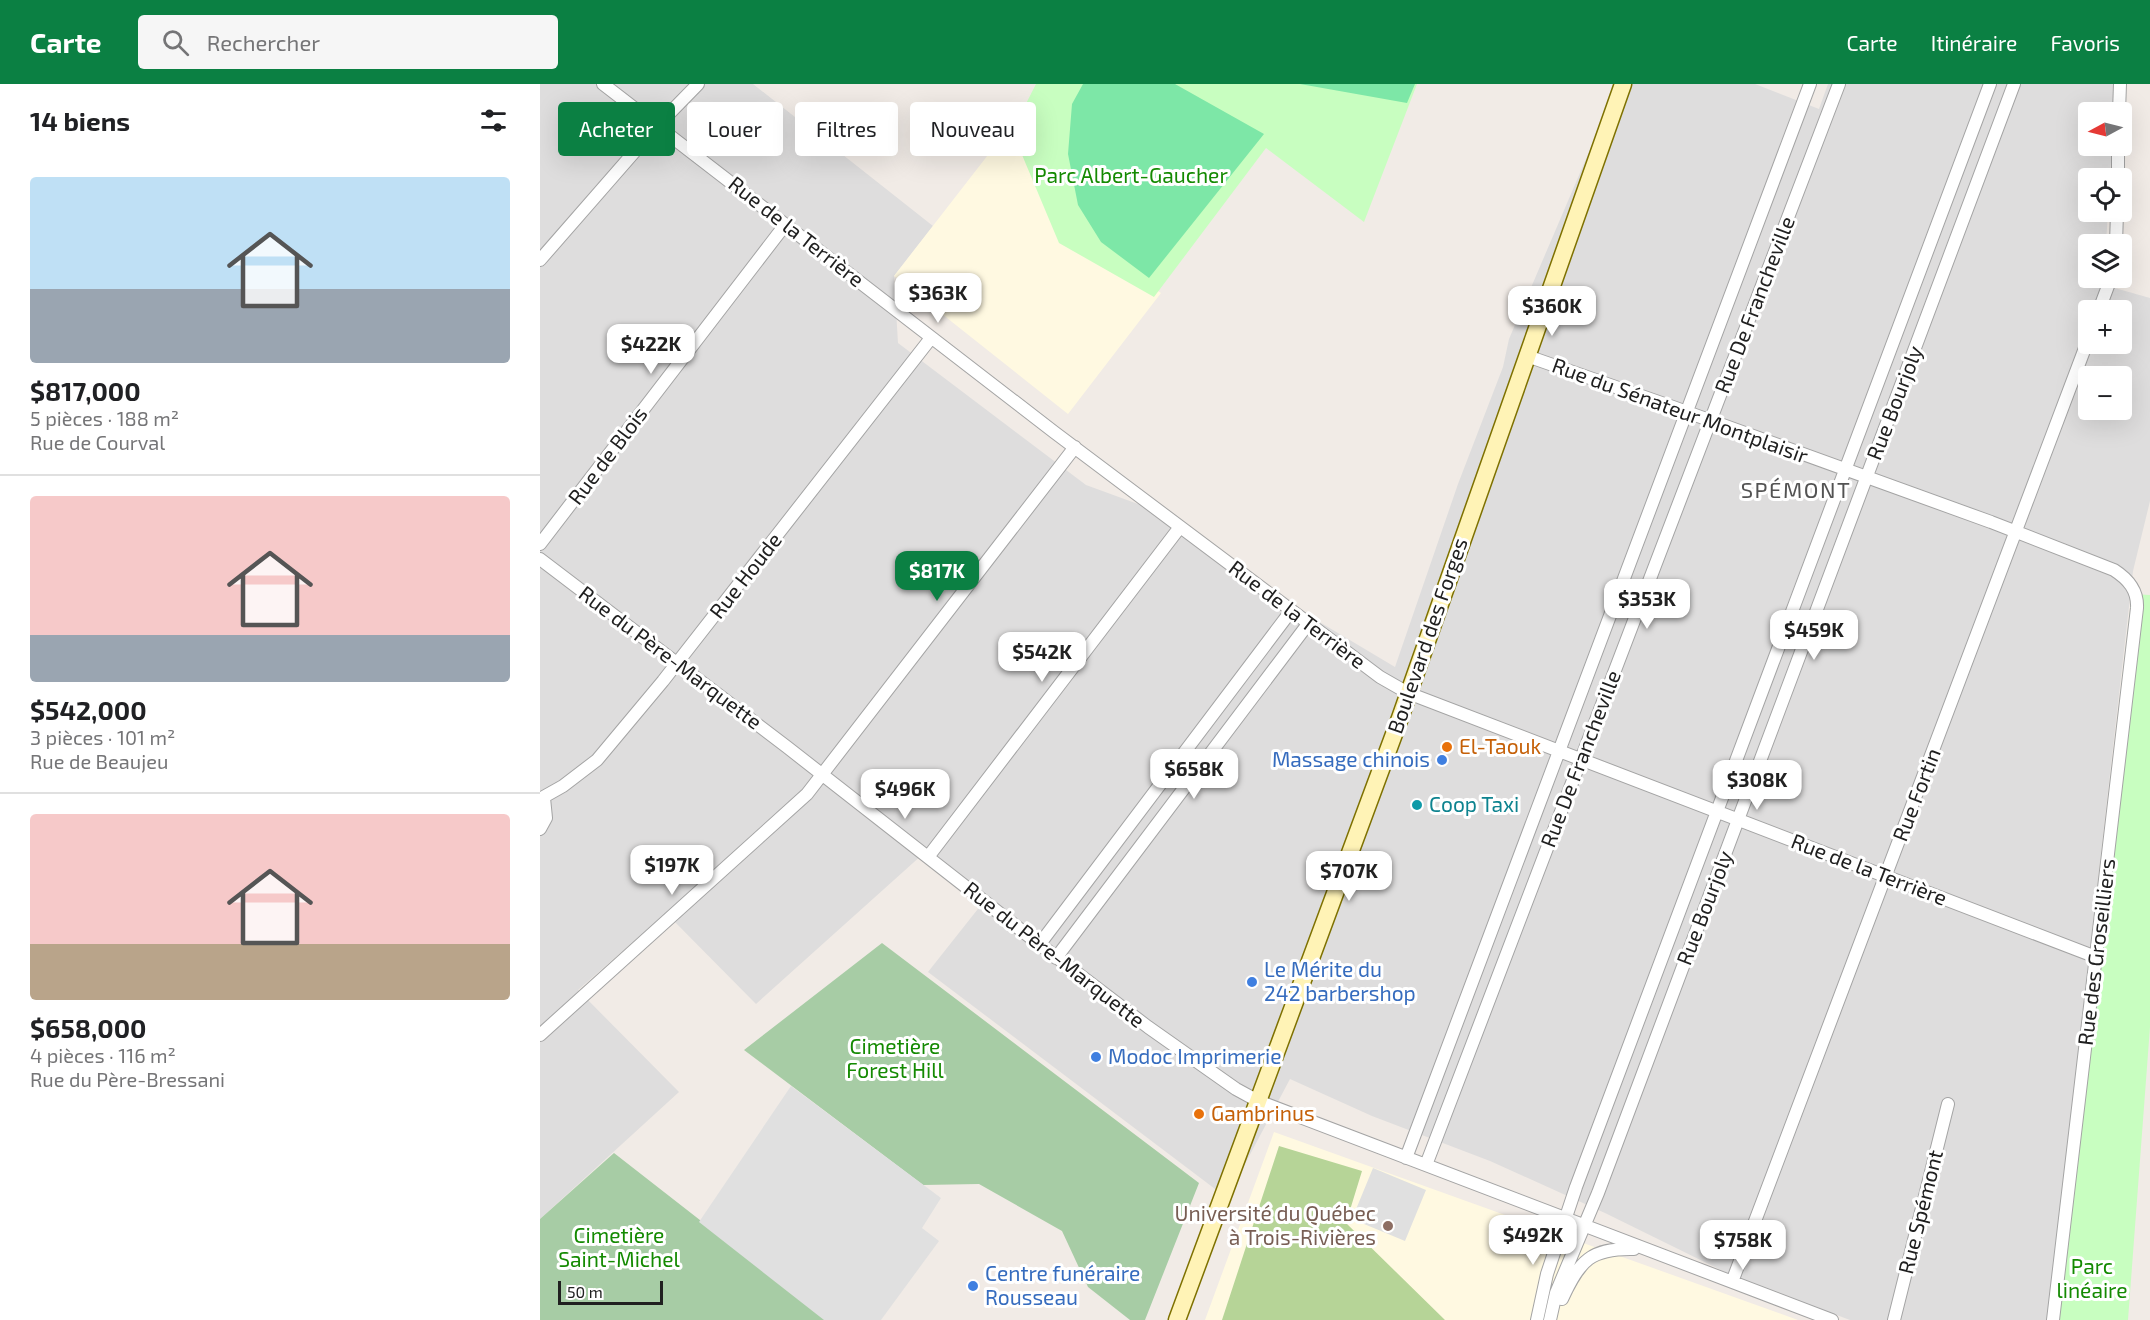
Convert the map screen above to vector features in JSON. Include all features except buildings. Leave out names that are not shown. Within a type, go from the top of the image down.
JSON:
[{"type":"main road","name":"Boulevard des Forges","points":[[1177,1320],[1408,693],[1623,84]]},
{"type":"street","name":"Rue de la Terrière","points":[[603,84],[626,102]]},
{"type":"street","points":[[675,108],[698,84]]},
{"type":"street","name":"Rue De Francheville","points":[[1406,1158],[1810,84]]},
{"type":"street","name":"Rue De Francheville","points":[[1426,1165],[1839,84]]},
{"type":"street","name":"Rue Bourjoly","points":[[1537,1320],[1543,1284],[1565,1219],[1990,84]]},
{"type":"street","name":"Rue Bourjoly","points":[[1550,1318],[1556,1293],[1584,1226],[2014,84]]},
{"type":"street","points":[[2119,102],[2120,84]]},
{"type":"street","name":"Rue de la Terrière","points":[[675,140],[931,338],[1380,677],[1408,693],[2096,957]]},
{"type":"street","points":[[540,260],[631,156]]},
{"type":"street","name":"Rue de Blois","points":[[540,544],[785,225]]},
{"type":"street","name":"Rue Houde","points":[[540,829],[546,818],[542,798],[593,764],[677,663],[931,338]]},
{"type":"street","name":"Rue Fortin","points":[[1732,1282],[2083,354]]},
{"type":"street","name":"Rue du Sénateur Montplaisir","points":[[1527,356],[1711,420],[2016,532],[2114,570],[2132,585]]},
{"type":"street","points":[[540,1035],[807,794],[1075,447]]},
{"type":"street","points":[[928,857],[1180,527]]},
{"type":"street","name":"Rue du Père-Marquette","points":[[540,560],[823,775],[1056,958],[1175,1047],[1236,1089],[1258,1101],[1832,1320]]},
{"type":"street","name":"Rue des Groseilliers","points":[[2053,1320],[2137,608],[2137,597],[2132,585]]},
{"type":"street","points":[[1039,945],[1291,611]]},
{"type":"street","points":[[1056,958],[1308,624]]},
{"type":"street","name":"Rue Spémont","points":[[1894,1320],[1948,1104]]},
{"type":"street","points":[[1550,1318],[1573,1278],[1590,1257],[1611,1249],[1644,1249]]},
{"type":"shaded area","points":[[540,84],[753,84],[776,102],[687,102],[687,156],[783,156],[783,108],[795,117],[795,156],[844,156],[933,226],[894,276],[898,343],[1086,485],[1179,519],[1291,605],[1395,667],[1458,484],[1503,367],[1509,339],[1618,84],[1755,84],[1819,109],[1828,84],[2116,84],[2115,102],[2078,102],[2078,156],[2111,156],[2111,168],[2078,168],[2078,222],[2107,222],[2107,234],[2078,234],[2078,288],[2115,288],[2150,298],[2150,501],[2133,571],[2048,1320],[1850,1320],[1733,1276],[1605,1213],[1490,1161],[1372,1116],[1290,1079],[1227,1198],[928,972],[985,900],[923,854],[756,1004],[666,913],[578,990],[679,1092],[540,1219]]},
{"type":"shaded area","points":[[1043,84],[1096,249],[1161,293],[1068,414],[894,276],[987,156],[1036,156],[1036,102],[1029,102]]},
{"type":"shaded area","points":[[791,1086],[941,1198],[922,1228],[939,1241],[881,1320],[824,1320],[699,1222]]},
{"type":"shaded area","name":"Université du Québec à Trois-Rivières","points":[[1274,1132],[1798,1320],[1205,1320]]},
{"type":"shaded area","points":[[1373,1168],[1426,1190],[1405,1241],[1352,1219]]},
{"type":"green space","name":"Parc Albert-Gaucher","points":[[1036,84],[1417,84],[1364,222],[1266,148],[1154,297],[1059,243],[1022,156],[1036,156],[1036,102],[1027,102]]},
{"type":"green space","points":[[1083,84],[1175,84],[1264,134],[1149,278],[1101,242],[1078,205],[1068,154],[1072,104]]},
{"type":"green space","points":[[1300,84],[1415,84],[1407,103]]},
{"type":"green space","name":"Parc linéaire","points":[[2132,594],[2150,595],[2150,1027],[2128,1320],[2048,1320]]},
{"type":"green space","name":"Cimetière Forest Hill","points":[[882,943],[1199,1183],[1145,1320],[1130,1320],[1088,1287],[1062,1231],[979,1184],[923,1185],[744,1050]]},
{"type":"green space","points":[[1279,1146],[1362,1171],[1346,1223],[1445,1320],[1222,1320]]},
{"type":"green space","name":"Cimetière Saint-Michel","points":[[614,1153],[828,1320],[540,1320],[540,1219]]},
{"type":"place","name":"El-Taouk","points":[[1447,747]]},
{"type":"place","name":"Massage chinois","points":[[1442,760]]},
{"type":"place","name":"Coop Taxi","points":[[1417,805]]},
{"type":"place","name":"Le Mérite du 242 barbershop","points":[[1252,982]]},
{"type":"place","name":"Modoc Imprimerie","points":[[1096,1057]]},
{"type":"place","name":"Gambrinus","points":[[1199,1114]]},
{"type":"place","name":"Université du Québec à Trois-Rivières","points":[[1388,1226]]},
{"type":"place","name":"Centre funéraire Rousseau","points":[[973,1286]]},
{"type":"district","name":"SPÉMONT","points":[[1796,490]]}]
